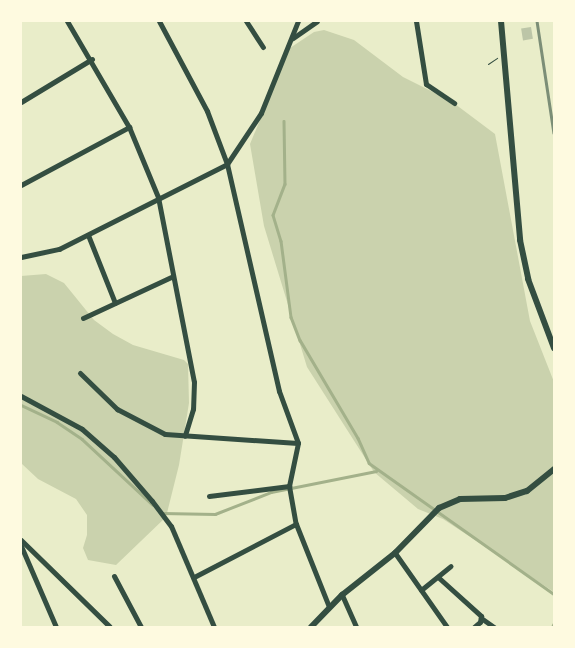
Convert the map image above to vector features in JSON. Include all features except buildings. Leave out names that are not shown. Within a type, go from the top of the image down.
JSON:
[{"type":"street","points":[[67,21],[92,60],[129,127],[158,198],[194,382],[193,409],[184,436]]},
{"type":"street","points":[[159,21],[207,110],[227,164],[279,391],[298,443],[289,486],[296,524],[329,607]]},
{"type":"street","points":[[246,21],[263,47]]},
{"type":"street","points":[[21,257],[59,249],[227,164],[261,113],[298,21]]},
{"type":"street","points":[[292,38],[317,21]]},
{"type":"street","points":[[416,21],[426,84],[454,103]]},
{"type":"street","points":[[501,21],[520,240],[528,279],[554,348]]},
{"type":"street","points":[[21,102],[92,60]]},
{"type":"street","points":[[21,186],[129,127]]},
{"type":"street","points":[[88,235],[115,303]]},
{"type":"street","points":[[83,318],[173,276]]},
{"type":"street","points":[[80,373],[117,409],[134,420],[165,434],[298,443]]},
{"type":"street","points":[[21,396],[82,429],[114,457],[171,526],[214,627]]},
{"type":"street","points":[[311,627],[329,607],[344,598],[395,553],[439,508],[460,499],[505,498],[527,491],[554,469]]},
{"type":"street","points":[[209,496],[289,486]]},
{"type":"street","points":[[194,577],[296,524]]},
{"type":"street","points":[[21,540],[110,627]]},
{"type":"street","points":[[21,546],[56,627]]},
{"type":"street","points":[[395,553],[447,627]]},
{"type":"street","points":[[422,590],[439,578],[451,566]]},
{"type":"street","points":[[114,576],[141,627]]},
{"type":"street","points":[[439,578],[481,618],[494,627]]},
{"type":"street","points":[[344,598],[356,627]]},
{"type":"street","points":[[474,627],[481,618]]},
{"type":"green space","points":[[324,30],[354,40],[403,77],[451,101],[495,134],[530,321],[554,382],[554,592],[443,519],[418,509],[374,472],[307,367],[264,226],[250,144],[290,48],[314,32]]},
{"type":"green space","points":[[46,274],[64,283],[94,320],[113,334],[133,345],[184,360],[188,364],[189,403],[179,465],[166,517],[116,565],[88,560],[83,548],[87,535],[87,515],[76,499],[38,479],[21,463],[21,276]]},
{"type":"waterway","points":[[284,121],[285,184],[273,215],[281,241],[291,317],[300,340],[358,438],[369,463],[554,594]]},
{"type":"waterway","points":[[21,405],[57,422],[82,439],[152,504]]},
{"type":"waterway","points":[[162,513],[215,514],[271,492],[376,471]]},
{"type":"waterway","points":[[552,627],[554,623]]},
{"type":"railway","points":[[537,21],[554,133]]}]
